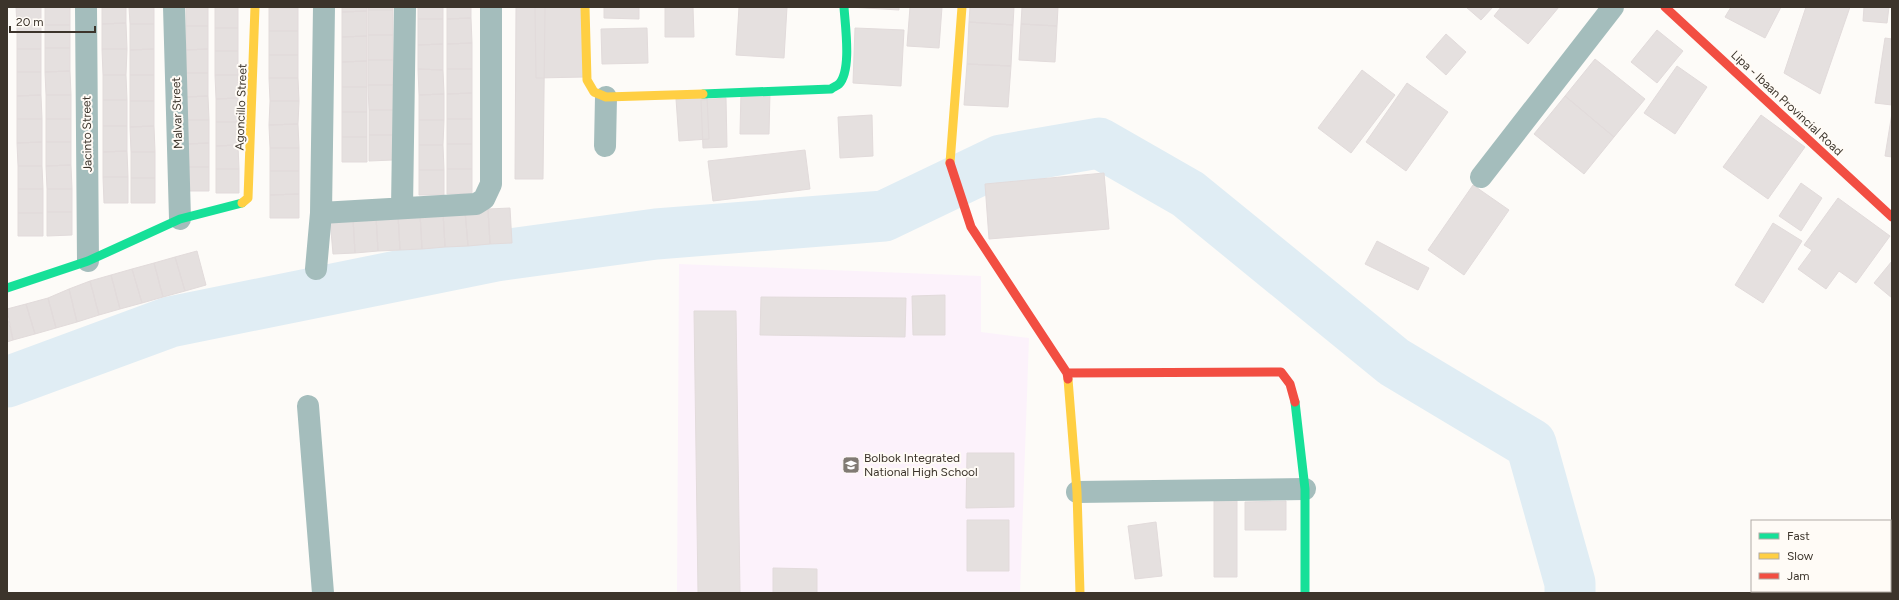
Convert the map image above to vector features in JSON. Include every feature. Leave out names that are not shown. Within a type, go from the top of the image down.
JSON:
[{"type":"street","name":"Jacinto Street","points":[[86,7],[88,261]]},
{"type":"street","name":"Malvar Street","points":[[174,7],[180,218]]},
{"type":"street","name":"Agoncillo Street","points":[[180,218],[241,204],[248,198],[255,7]]},
{"type":"street","points":[[316,269],[321,213],[324,7]]},
{"type":"street","points":[[402,208],[405,7]]},
{"type":"street","points":[[321,213],[476,204],[484,199],[489,192],[491,184],[492,7]]},
{"type":"street","points":[[585,7],[587,80],[590,89],[595,94],[606,97],[831,89],[839,84],[844,75],[846,58],[844,7]]},
{"type":"street","points":[[962,7],[950,164],[971,228],[1067,373],[1077,492],[1080,593]]},
{"type":"street","points":[[1481,177],[1613,7]]},
{"type":"street","name":"Lipa - Ibaan Provincial Road","points":[[1665,7],[1892,217]]},
{"type":"street","points":[[604,146],[606,97]]},
{"type":"street","points":[[7,288],[88,261],[180,218]]},
{"type":"street","points":[[1067,373],[1281,372],[1290,384],[1296,409],[1305,489],[1305,593]]},
{"type":"street","points":[[308,406],[322,593]]},
{"type":"street","points":[[1077,492],[1305,489]]},
{"type":"shaded area","name":"Bolbok Integrated National High School","points":[[679,264],[981,276],[981,332],[1029,338],[1020,593],[677,593]]},
{"type":"building","points":[[16,7],[41,7],[41,25],[17,26]]},
{"type":"building","points":[[45,7],[70,7],[70,25],[45,25]]},
{"type":"building","points":[[102,7],[126,7],[126,23],[102,24]]},
{"type":"building","points":[[129,7],[154,7],[154,24],[130,24]]},
{"type":"building","points":[[186,7],[208,7],[208,26],[186,26]]},
{"type":"building","points":[[215,7],[238,7],[238,28],[215,28]]},
{"type":"building","points":[[342,7],[367,7],[367,11],[342,12]]},
{"type":"building","points":[[368,7],[393,7],[393,10],[368,10]]},
{"type":"building","points":[[418,7],[443,7],[443,19],[418,19]]},
{"type":"building","points":[[447,7],[471,7],[471,18],[447,19]]},
{"type":"building","points":[[516,7],[545,7],[543,179],[515,179]]},
{"type":"building","points":[[535,7],[584,7],[585,77],[536,78]]},
{"type":"building","points":[[604,7],[639,7],[639,19],[604,18]]},
{"type":"building","points":[[665,7],[693,7],[694,37],[665,37]]},
{"type":"building","points":[[739,7],[787,7],[784,58],[736,55]]},
{"type":"building","points":[[849,7],[899,7],[899,10]]},
{"type":"building","points":[[910,7],[942,7],[939,48],[907,46]]},
{"type":"building","points":[[970,7],[1014,7],[1013,25],[969,22]]},
{"type":"building","points":[[1022,7],[1058,7],[1057,26],[1021,24]]},
{"type":"building","points":[[1466,7],[1493,7],[1481,20]]},
{"type":"building","points":[[1501,7],[1559,7],[1528,44],[1494,16]]},
{"type":"building","points":[[1731,7],[1781,7],[1765,38],[1725,17]]},
{"type":"building","points":[[1806,7],[1850,7],[1820,94],[1784,73]]},
{"type":"building","points":[[1864,7],[1889,7],[1887,23],[1863,21]]},
{"type":"building","points":[[269,8],[298,8],[298,31],[269,31]]},
{"type":"building","points":[[368,10],[393,10],[393,35],[368,35]]},
{"type":"building","points":[[367,11],[367,36],[342,37],[342,12]]},
{"type":"building","points":[[471,18],[472,43],[447,44],[447,19]]},
{"type":"building","points":[[418,19],[443,19],[443,44],[418,45]]},
{"type":"building","points":[[969,22],[1013,25],[1011,66],[967,64]]},
{"type":"building","points":[[126,23],[127,49],[102,49],[102,24]]},
{"type":"building","points":[[130,24],[154,24],[154,49],[130,50]]},
{"type":"building","points":[[1021,24],[1057,26],[1055,62],[1019,60]]},
{"type":"building","points":[[41,25],[41,49],[17,49],[17,26]]},
{"type":"building","points":[[45,25],[70,25],[70,48],[45,48]]},
{"type":"building","points":[[186,26],[208,26],[208,49],[186,50]]},
{"type":"building","points":[[215,28],[238,28],[238,51],[215,51]]},
{"type":"building","points":[[647,28],[648,63],[602,64],[601,29]]},
{"type":"building","points":[[855,28],[904,30],[901,86],[853,83]]},
{"type":"building","points":[[1657,30],[1683,51],[1657,83],[1631,62]]},
{"type":"building","points":[[269,31],[298,31],[298,55],[269,55]]},
{"type":"building","points":[[1446,34],[1466,52],[1446,75],[1426,57]]},
{"type":"building","points":[[368,35],[393,35],[393,60],[368,60]]},
{"type":"building","points":[[367,36],[367,61],[342,62],[342,37]]},
{"type":"building","points":[[1885,38],[1892,39],[1892,105],[1875,103]]},
{"type":"building","points":[[472,43],[472,69],[447,69],[447,44]]},
{"type":"building","points":[[443,44],[443,70],[418,69],[418,45]]},
{"type":"building","points":[[45,48],[70,48],[70,71],[45,72]]},
{"type":"building","points":[[17,49],[41,49],[41,72],[17,72]]},
{"type":"building","points":[[102,49],[127,49],[126,75],[103,75]]},
{"type":"building","points":[[154,49],[154,75],[130,75],[130,50]]},
{"type":"building","points":[[208,49],[208,73],[186,73],[186,50]]},
{"type":"building","points":[[215,51],[238,51],[238,75],[215,75]]},
{"type":"building","points":[[269,55],[298,55],[298,78],[269,78]]},
{"type":"building","points":[[1595,59],[1645,99],[1614,137],[1565,96]]},
{"type":"building","points":[[368,60],[393,60],[393,85],[368,85]]},
{"type":"building","points":[[367,61],[367,87],[342,87],[342,62]]},
{"type":"building","points":[[967,64],[1011,66],[1008,107],[964,105]]},
{"type":"building","points":[[1677,66],[1707,87],[1675,134],[1644,113]]},
{"type":"building","points":[[418,69],[443,70],[444,94],[419,95]]},
{"type":"building","points":[[447,69],[472,69],[472,93],[447,94]]},
{"type":"building","points":[[1362,70],[1395,95],[1351,153],[1318,128]]},
{"type":"building","points":[[70,71],[71,95],[46,95],[45,72]]},
{"type":"building","points":[[17,72],[41,72],[41,95],[17,96]]},
{"type":"building","points":[[186,73],[208,73],[208,96],[186,97]]},
{"type":"building","points":[[103,75],[126,75],[127,100],[103,100]]},
{"type":"building","points":[[130,75],[154,75],[154,101],[130,101]]},
{"type":"building","points":[[215,75],[238,75],[238,98],[216,99]]},
{"type":"building","points":[[269,78],[298,78],[299,101],[270,101]]},
{"type":"building","points":[[1407,83],[1448,112],[1406,171],[1366,142]]},
{"type":"building","points":[[368,85],[393,85],[394,110],[369,110]]},
{"type":"building","points":[[342,87],[367,87],[367,112],[342,112]]},
{"type":"building","points":[[741,90],[770,91],[769,134],[740,134]]},
{"type":"building","points":[[472,93],[472,119],[447,119],[447,94]]},
{"type":"building","points":[[444,94],[444,120],[419,120],[419,95]]},
{"type":"building","points":[[41,95],[42,119],[17,119],[17,96]]},
{"type":"building","points":[[46,95],[71,95],[71,119],[46,119]]},
{"type":"building","points":[[208,96],[209,120],[187,120],[186,97]]},
{"type":"building","points":[[1565,96],[1614,137],[1584,174],[1534,134]]},
{"type":"building","points":[[707,97],[709,139],[679,141],[676,99]]},
{"type":"building","points":[[238,98],[238,122],[216,122],[216,99]]},
{"type":"building","points":[[726,98],[727,147],[703,148],[701,100]]},
{"type":"building","points":[[103,100],[127,100],[127,126],[103,126]]},
{"type":"building","points":[[130,101],[154,101],[154,126],[130,127]]},
{"type":"building","points":[[270,101],[299,101],[298,124],[269,125]]},
{"type":"building","points":[[369,110],[394,110],[394,135],[369,135]]},
{"type":"building","points":[[342,112],[367,112],[367,137],[342,137]]},
{"type":"building","points":[[1892,113],[1892,157],[1885,156]]},
{"type":"building","points":[[872,115],[873,156],[840,158],[838,117]]},
{"type":"building","points":[[1761,115],[1805,147],[1768,199],[1723,167]]},
{"type":"building","points":[[17,119],[42,119],[42,142],[17,143]]},
{"type":"building","points":[[46,119],[71,119],[71,142],[46,142]]},
{"type":"building","points":[[447,119],[472,119],[472,144],[447,144]]},
{"type":"building","points":[[187,120],[209,120],[209,143],[187,144]]},
{"type":"building","points":[[419,120],[444,120],[443,145],[419,145]]},
{"type":"building","points":[[216,122],[238,122],[238,145],[216,146]]},
{"type":"building","points":[[298,124],[299,148],[270,148],[269,125]]},
{"type":"building","points":[[103,126],[127,126],[127,151],[103,152]]},
{"type":"building","points":[[154,126],[155,152],[131,152],[130,127]]},
{"type":"building","points":[[369,135],[394,135],[393,160],[369,161]]},
{"type":"building","points":[[342,137],[367,137],[367,162],[342,162]]},
{"type":"building","points":[[42,142],[42,166],[18,166],[17,143]]},
{"type":"building","points":[[46,142],[71,142],[71,165],[46,166]]},
{"type":"building","points":[[209,143],[209,167],[187,167],[187,144]]},
{"type":"building","points":[[447,144],[472,144],[472,169],[447,169]]},
{"type":"building","points":[[238,145],[239,169],[216,169],[216,146]]},
{"type":"building","points":[[419,145],[443,145],[444,170],[419,170]]},
{"type":"building","points":[[270,148],[299,148],[299,171],[270,171]]},
{"type":"building","points":[[805,150],[810,189],[713,201],[708,161]]},
{"type":"building","points":[[127,151],[128,177],[103,177],[103,152]]},
{"type":"building","points":[[131,152],[155,152],[155,178],[131,178]]},
{"type":"building","points":[[71,165],[72,189],[47,189],[46,166]]},
{"type":"building","points":[[18,166],[42,166],[43,189],[18,189]]},
{"type":"building","points":[[187,167],[209,167],[209,191],[187,191]]},
{"type":"building","points":[[216,169],[239,169],[239,193],[216,193]]},
{"type":"building","points":[[447,169],[472,169],[472,194],[447,194]]},
{"type":"building","points":[[419,170],[444,170],[444,195],[419,195]]},
{"type":"building","points":[[270,171],[299,171],[299,194],[270,195]]},
{"type":"building","points":[[1104,173],[1109,229],[989,239],[985,184]]},
{"type":"building","points":[[103,177],[128,177],[128,203],[104,203]]},
{"type":"building","points":[[131,178],[155,178],[155,203],[131,203]]},
{"type":"building","points":[[1801,183],[1822,198],[1801,231],[1779,216]]},
{"type":"building","points":[[1473,185],[1509,210],[1464,275],[1428,250]]},
{"type":"building","points":[[18,189],[43,189],[43,213],[18,213]]},
{"type":"building","points":[[47,189],[72,189],[72,212],[47,212]]},
{"type":"building","points":[[299,194],[299,218],[270,218],[270,195]]},
{"type":"building","points":[[1838,198],[1890,236],[1856,283],[1839,271],[1826,289],[1798,269],[1812,250],[1804,245]]},
{"type":"building","points":[[510,208],[512,243],[490,244],[488,209]]},
{"type":"building","points":[[488,209],[490,244],[468,246],[465,211]]},
{"type":"building","points":[[465,211],[468,246],[445,247],[443,212]]},
{"type":"building","points":[[47,212],[72,212],[72,235],[47,236]]},
{"type":"building","points":[[443,212],[445,247],[422,249],[420,213]]},
{"type":"building","points":[[18,213],[43,213],[43,236],[18,236]]},
{"type":"building","points":[[420,213],[422,249],[400,250],[398,215]]},
{"type":"building","points":[[398,215],[400,250],[378,251],[376,216]]},
{"type":"building","points":[[376,216],[378,251],[355,253],[353,218]]},
{"type":"building","points":[[353,218],[355,253],[333,254],[330,219]]},
{"type":"building","points":[[1773,223],[1802,241],[1763,303],[1735,285]]},
{"type":"building","points":[[1377,241],[1429,268],[1418,290],[1365,264]]},
{"type":"building","points":[[197,251],[206,285],[185,291],[175,257]]},
{"type":"building","points":[[175,257],[185,291],[163,297],[154,263]]},
{"type":"building","points":[[1892,261],[1892,298],[1874,283]]},
{"type":"building","points":[[154,263],[163,297],[142,303],[132,269]]},
{"type":"building","points":[[132,269],[142,303],[120,309],[111,275]]},
{"type":"building","points":[[111,275],[120,309],[99,315],[90,281]]},
{"type":"building","points":[[90,281],[99,315],[77,322],[69,289]]},
{"type":"building","points":[[69,289],[77,322],[56,328],[48,298]]},
{"type":"building","points":[[945,295],[945,335],[913,335],[912,296]]},
{"type":"building","points":[[761,297],[906,298],[905,337],[760,335]]},
{"type":"building","points":[[48,298],[56,328],[35,334],[26,304]]},
{"type":"building","points":[[26,304],[35,334],[13,340],[7,309]]},
{"type":"building","points":[[694,311],[736,311],[740,593],[698,593]]},
{"type":"building","points":[[7,316],[13,340],[7,342]]},
{"type":"building","points":[[967,453],[1014,453],[1014,507],[966,508]]},
{"type":"building","points":[[1214,499],[1237,499],[1237,577],[1214,577]]},
{"type":"building","points":[[1286,501],[1286,530],[1245,530],[1245,502]]},
{"type":"building","points":[[967,520],[1009,520],[1009,571],[967,571]]},
{"type":"building","points":[[1156,522],[1162,576],[1135,579],[1128,526]]},
{"type":"building","points":[[773,568],[817,569],[817,593],[773,593]]},
{"type":"waterway","points":[[7,382],[170,322],[496,256],[656,234],[884,216],[1001,160],[1099,143],[1188,194],[1394,362],[1531,444],[1570,583],[1570,593]]},
{"type":"traffic: fast","points":[[703,94],[831,89],[839,84],[843,77],[847,58],[844,7]]},
{"type":"traffic: fast","points":[[7,288],[88,261],[180,219],[242,203]]},
{"type":"traffic: fast","points":[[1295,402],[1305,489],[1305,593]]},
{"type":"traffic: slow","points":[[242,203],[248,198],[255,7]]},
{"type":"traffic: slow","points":[[585,7],[587,80],[594,92],[606,97],[703,94]]},
{"type":"traffic: slow","points":[[950,163],[962,7]]},
{"type":"traffic: slow","points":[[1068,379],[1077,492],[1080,593]]},
{"type":"traffic: jam","points":[[1665,7],[1892,217]]},
{"type":"traffic: jam","points":[[950,163],[971,227],[1067,373],[1068,379]]},
{"type":"traffic: jam","points":[[1067,373],[1281,372],[1290,384],[1295,402]]},
{"type":"place","name":"Bolbok Integrated National High School","points":[[851,465]]}]
